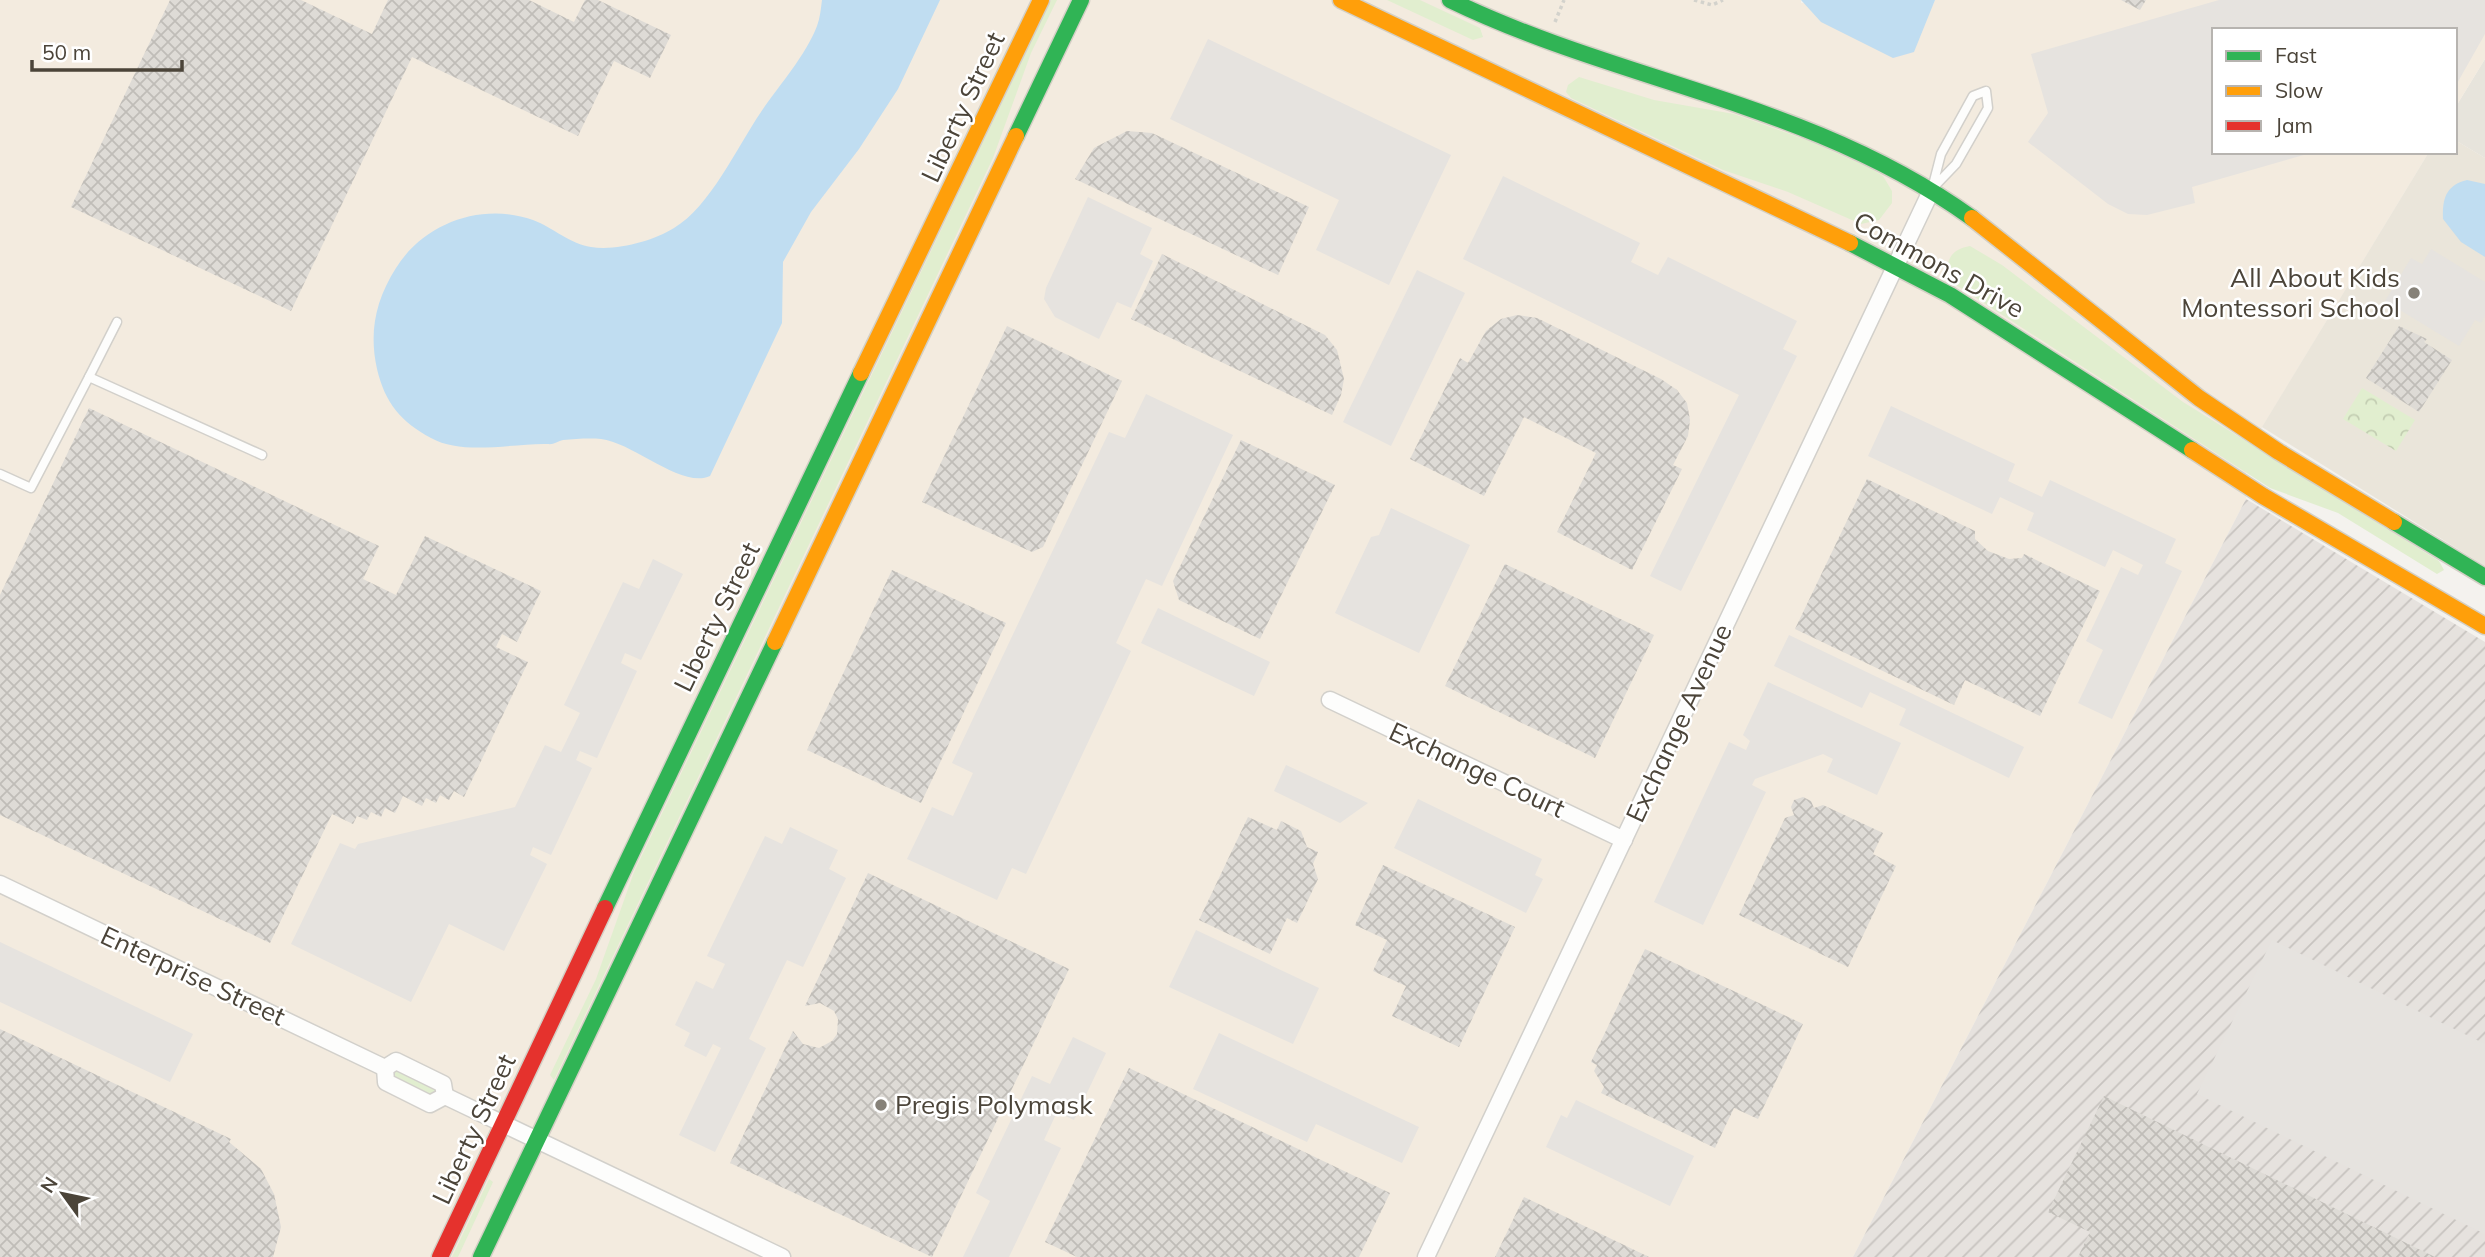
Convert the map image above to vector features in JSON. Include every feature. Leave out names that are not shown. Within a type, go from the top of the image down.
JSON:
[{"type":"street","name":"Liberty Street","points":[[440,1257],[1041,0]]},
{"type":"street","points":[[481,1257],[1081,0]]},
{"type":"street","name":"Commons Drive","points":[[1341,0],[1896,266],[2004,328],[2263,496],[2485,626]]},
{"type":"street","name":"Commons Drive","points":[[1450,0],[1518,32],[1809,128],[1854,147],[1932,189],[2036,263],[2196,395],[2245,429],[2485,577]]},
{"type":"street","name":"Exchange Avenue","points":[[1426,1257],[1932,189]]},
{"type":"street","name":"Exchange Court","points":[[1330,700],[1624,840]]},
{"type":"street","name":"Enterprise Street","points":[[0,884],[385,1068]]},
{"type":"street","name":"Enterprise Street","points":[[385,1068],[396,1061],[443,1084],[445,1096]]},
{"type":"street","name":"Enterprise Street","points":[[385,1068],[386,1082],[430,1104],[445,1096]]},
{"type":"street","name":"Enterprise Street","points":[[445,1096],[782,1257]]},
{"type":"lane","points":[[1986,91],[1989,108],[1956,164],[1932,189],[1941,154],[1973,96],[1986,91]]},
{"type":"lane","points":[[0,474],[31,488],[117,322]]},
{"type":"lane","points":[[89,377],[262,455]]},
{"type":"path","points":[[1555,22],[1564,0]]},
{"type":"path","points":[[1693,0],[1712,5],[1723,0]]},
{"type":"shaded area","points":[[0,0],[1801,0],[1801,3],[1931,8],[1935,0],[2485,0],[2485,59],[2457,105],[2457,28],[2212,28],[2212,154],[2428,154],[2246,454],[2246,499],[1853,1257],[0,1257]]},
{"type":"shaded area","points":[[2219,0],[2485,0],[2485,34],[2457,83],[2457,28],[2212,28],[2212,154],[2307,154],[2192,187],[2195,203],[2147,215],[2128,214],[2108,204],[2028,142],[2048,113],[2031,54]]},
{"type":"shaded area","points":[[1208,39],[1451,155],[1389,285],[1316,250],[1339,200],[1170,119]]},
{"type":"shaded area","points":[[2485,59],[2485,158],[2457,141],[2457,105]]},
{"type":"shaded area","name":"All About Kids Montessori School","points":[[2457,141],[2485,158],[2485,566],[2262,427],[2428,154],[2457,154]]},
{"type":"shaded area","points":[[1503,176],[1640,243],[1631,262],[1658,275],[1668,257],[1797,321],[1783,349],[1797,356],[1681,591],[1650,576],[1739,395],[1463,259]]},
{"type":"shaded area","points":[[1088,197],[1152,228],[1140,254],[1153,261],[1131,308],[1117,302],[1099,339],[1055,317],[1044,299],[1046,288]]},
{"type":"shaded area","points":[[2431,249],[2485,282],[2485,316],[2481,323],[2475,320],[2459,346],[2385,301],[2411,258],[2422,264]]},
{"type":"shaded area","points":[[1417,270],[1465,293],[1391,446],[1343,422]]},
{"type":"shaded area","points":[[1146,394],[1233,435],[1162,586],[1146,579],[1116,643],[1131,651],[1026,874],[1012,868],[997,900],[907,859],[932,807],[953,816],[973,773],[952,763],[1109,432],[1125,438]]},
{"type":"shaded area","points":[[1891,406],[2015,464],[2008,481],[2042,497],[2050,480],[2176,539],[2165,563],[2182,571],[2112,719],[2078,703],[2103,650],[2086,641],[2121,567],[2138,575],[2143,565],[2113,550],[2105,567],[2027,530],[2034,513],[2000,497],[1992,514],[1868,456]]},
{"type":"shaded area","points":[[2246,499],[2485,642],[2485,1257],[1853,1257]]},
{"type":"shaded area","points":[[1391,508],[1470,545],[1419,653],[1335,613],[1371,537],[1379,535]]},
{"type":"shaded area","points":[[653,559],[683,574],[641,660],[625,653],[621,663],[637,671],[597,758],[580,751],[576,760],[592,768],[551,855],[533,847],[530,855],[547,864],[504,951],[449,924],[411,1002],[291,944],[340,843],[355,849],[358,844],[515,807],[545,745],[561,752],[580,713],[564,705],[623,582],[639,589]]},
{"type":"shaded area","points":[[1158,608],[1270,662],[1254,696],[1141,643]]},
{"type":"shaded area","points":[[1789,635],[2024,747],[2009,778],[1899,725],[1906,709],[1870,692],[1862,708],[1774,666]]},
{"type":"shaded area","points":[[1768,682],[1901,743],[1877,795],[1827,772],[1833,759],[1823,754],[1755,779],[1752,785],[1766,792],[1703,925],[1654,902],[1729,742],[1746,750],[1750,741],[1743,735]]},
{"type":"shaded area","points":[[1286,765],[1368,803],[1340,823],[1274,791]]},
{"type":"shaded area","points":[[1418,799],[1542,859],[1535,875],[1543,879],[1526,913],[1394,848]]},
{"type":"shaded area","points":[[790,827],[838,850],[829,869],[846,878],[803,967],[787,960],[749,1039],[766,1048],[715,1152],[679,1135],[721,1048],[713,1044],[706,1057],[684,1046],[690,1033],[675,1025],[696,981],[713,989],[725,964],[707,956],[765,836],[782,844]]},
{"type":"shaded area","points":[[1196,930],[1319,988],[1293,1044],[1169,987]]},
{"type":"shaded area","points":[[2272,940],[2485,1044],[2485,1234],[2197,1094]]},
{"type":"shaded area","points":[[0,942],[193,1034],[170,1082],[0,1002]]},
{"type":"shaded area","points":[[1219,1033],[1419,1127],[1402,1163],[1316,1124],[1307,1142],[1193,1089]]},
{"type":"shaded area","points":[[1073,1037],[1106,1053],[1074,1120],[1057,1112],[1044,1140],[1061,1148],[1009,1257],[963,1257],[990,1201],[976,1193],[1032,1076],[1050,1084]]},
{"type":"shaded area","points":[[1576,1100],[1694,1156],[1670,1206],[1546,1147],[1561,1115],[1567,1118]]},
{"type":"green space","points":[[1051,0],[1057,0],[1031,53],[993,158],[554,1080],[550,1075],[596,979],[634,872]]},
{"type":"green space","points":[[1387,0],[1420,0],[1480,28],[1483,37],[1473,40]]},
{"type":"green space","points":[[1579,77],[1654,100],[1734,114],[1807,140],[1883,176],[1892,191],[1892,203],[1879,220],[1861,224],[1788,192],[1723,170],[1571,98],[1566,92],[1568,85]]},
{"type":"green space","points":[[1970,246],[2002,265],[2183,402],[2439,561],[2444,570],[2437,574],[2338,513],[2270,488],[1953,283],[1947,274],[1950,258],[1959,249]]},
{"type":"green space","points":[[2362,388],[2415,420],[2396,451],[2343,419]]},
{"type":"green space","points":[[393,1067],[432,1083],[438,1092],[434,1097],[390,1077]]},
{"type":"green space","points":[[489,1179],[493,1182],[458,1257],[452,1257]]},
{"type":"water","points":[[822,0],[940,0],[898,89],[859,149],[811,212],[783,262],[782,323],[710,476],[686,476],[628,448],[601,439],[473,448],[458,446],[431,438],[403,418],[390,402],[380,381],[374,330],[383,293],[408,252],[438,228],[475,215],[514,215],[533,220],[576,243],[601,248],[634,244],[674,228],[699,206],[711,191],[761,112],[799,60],[817,26]]},
{"type":"water","points":[[1801,0],[1935,0],[1914,52],[1893,58],[1821,22]]},
{"type":"water","points":[[2467,180],[2485,184],[2485,257],[2461,242],[2443,219],[2443,205],[2450,189]]},
{"type":"building","points":[[170,0],[301,0],[372,34],[388,0],[529,0],[574,22],[585,0],[598,0],[671,35],[650,78],[614,61],[578,136],[412,57],[291,311],[71,207]]},
{"type":"building","points":[[2121,0],[2146,0],[2140,10]]},
{"type":"building","points":[[1127,131],[1152,133],[1309,207],[1278,275],[1075,179],[1094,148]]},
{"type":"building","points":[[1162,254],[1325,335],[1337,350],[1344,379],[1341,395],[1332,415],[1131,319]]},
{"type":"building","points":[[1517,315],[1537,318],[1661,379],[1677,390],[1687,403],[1690,420],[1688,436],[1673,465],[1682,469],[1632,570],[1557,532],[1596,453],[1524,417],[1484,496],[1410,459],[1460,358],[1468,363],[1486,331],[1501,319]]},
{"type":"building","points":[[1007,326],[1122,381],[1043,547],[1032,552],[922,502]]},
{"type":"building","points":[[2399,326],[2427,339],[2424,342],[2452,360],[2419,412],[2366,378]]},
{"type":"building","points":[[89,408],[379,546],[363,579],[396,595],[425,536],[541,591],[517,642],[502,634],[496,647],[528,662],[464,797],[454,791],[449,800],[440,795],[436,803],[426,798],[422,806],[403,796],[395,813],[385,808],[381,817],[371,812],[367,820],[357,816],[353,824],[332,814],[270,943],[0,815],[0,595]]},
{"type":"building","points":[[1241,440],[1335,485],[1260,639],[1179,600],[1173,581]]},
{"type":"building","points":[[1867,479],[1975,531],[1975,539],[1988,551],[2009,559],[2022,558],[2024,554],[2100,591],[2040,716],[1965,680],[1954,705],[1795,629]]},
{"type":"building","points":[[1505,564],[1654,635],[1595,758],[1445,686]]},
{"type":"building","points":[[892,570],[1006,623],[921,803],[807,750]]},
{"type":"building","points":[[1803,797],[1811,801],[1814,808],[1823,805],[1883,833],[1873,854],[1896,866],[1848,967],[1739,915],[1785,818],[1794,815],[1791,807],[1794,800]]},
{"type":"building","points":[[1248,817],[1277,830],[1281,821],[1301,831],[1307,847],[1318,852],[1313,864],[1318,879],[1297,923],[1287,918],[1270,954],[1199,920]]},
{"type":"building","points":[[1383,865],[1515,927],[1459,1047],[1392,1016],[1406,986],[1373,971],[1387,940],[1355,925]]},
{"type":"building","name":"Pregis Polymask","points":[[868,873],[1069,969],[932,1257],[730,1163],[793,1031],[803,1044],[819,1048],[832,1041],[837,1034],[838,1019],[834,1011],[820,1003],[805,1006]]},
{"type":"building","points":[[1645,949],[1803,1024],[1758,1119],[1734,1108],[1715,1148],[1601,1093],[1604,1087],[1594,1071],[1597,1065],[1591,1062]]},
{"type":"building","points":[[0,1029],[231,1139],[229,1142],[261,1169],[274,1194],[281,1227],[273,1257],[0,1257]]},
{"type":"building","points":[[1129,1068],[1390,1193],[1359,1257],[1077,1257],[1045,1242]]},
{"type":"building","points":[[2104,1096],[2435,1257],[2078,1257],[2090,1232],[2048,1212]]},
{"type":"building","points":[[1524,1197],[1649,1257],[1495,1257]]},
{"type":"traffic: fast","points":[[1016,136],[1081,0]]},
{"type":"traffic: fast","points":[[1450,0],[1516,29],[1782,120],[1847,147],[1910,179],[1972,218]]},
{"type":"traffic: fast","points":[[1850,243],[1950,295],[2192,450]]},
{"type":"traffic: fast","points":[[605,908],[861,373]]},
{"type":"traffic: fast","points":[[2394,522],[2485,577]]},
{"type":"traffic: fast","points":[[481,1257],[775,642]]},
{"type":"traffic: slow","points":[[861,373],[1041,0]]},
{"type":"traffic: slow","points":[[1341,0],[1850,243]]},
{"type":"traffic: slow","points":[[775,642],[1016,136]]},
{"type":"traffic: slow","points":[[1972,218],[2199,398],[2279,452],[2394,522]]},
{"type":"traffic: slow","points":[[2192,450],[2263,496],[2485,626]]},
{"type":"traffic: jam","points":[[440,1257],[605,908]]},
{"type":"place","name":"All About Kids Montessori School","points":[[2414,293]]},
{"type":"place","name":"Pregis Polymask","points":[[881,1105]]}]
